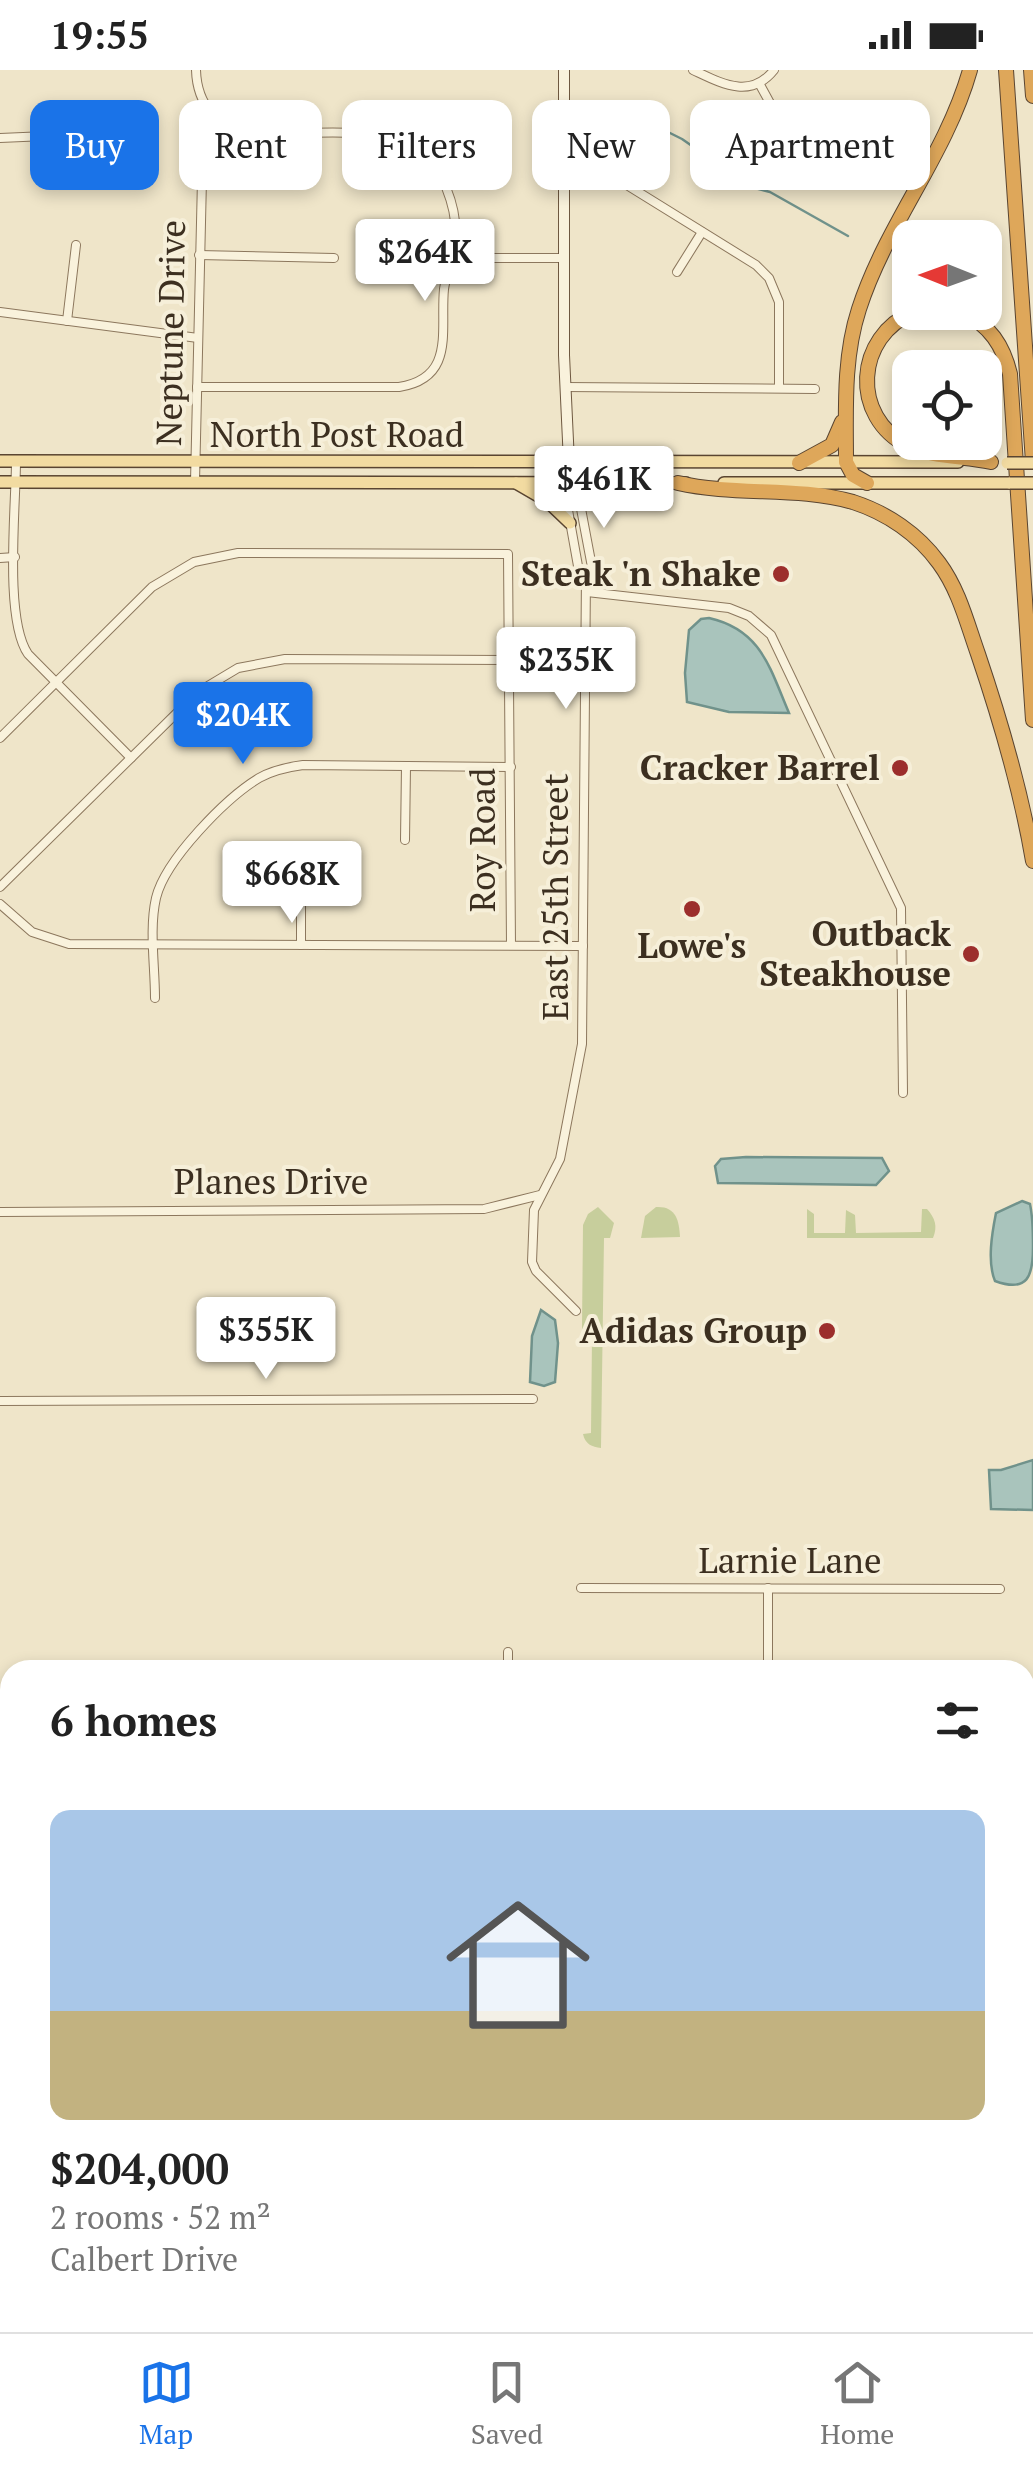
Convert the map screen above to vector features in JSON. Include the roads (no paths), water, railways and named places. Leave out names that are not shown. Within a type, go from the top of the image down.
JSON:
[{"type":"highway","points":[[867,483],[853,476],[846,462],[850,344],[860,306],[954,114],[970,70]]},
{"type":"highway","points":[[1006,70],[1033,462]]},
{"type":"highway","points":[[1031,70],[1033,96]]},
{"type":"highway","points":[[892,326],[874,346],[866,367],[871,406],[886,430],[910,446],[991,462]]},
{"type":"highway","points":[[990,330],[1010,374],[1033,720]]},
{"type":"highway","points":[[799,462],[832,445],[839,435],[847,402]]},
{"type":"highway","points":[[678,484],[708,490],[846,500],[886,516],[922,543],[946,573],[960,599],[1008,750],[1033,861]]},
{"type":"main road","name":"North Post Road","points":[[0,461],[1033,462]]},
{"type":"main road","name":"North Post Road","points":[[0,482],[516,483],[570,487],[1033,483]]},
{"type":"main road","points":[[516,483],[547,501],[570,523]]},
{"type":"street","name":"Neptune Drive","points":[[196,70],[202,100]]},
{"type":"street","name":"East 25th Street","points":[[564,70],[564,100]]},
{"type":"street","points":[[693,70],[728,86],[747,87],[774,70]]},
{"type":"street","points":[[758,83],[768,100]]},
{"type":"street","points":[[198,386],[399,387],[418,382],[434,368],[442,354],[444,294],[456,231],[442,180],[424,155],[402,141],[374,134],[322,134]]},
{"type":"street","points":[[0,138],[30,137]]},
{"type":"street","name":"Neptune Drive","points":[[196,482],[201,190]]},
{"type":"street","name":"East 25th Street","points":[[565,190],[564,387],[570,487],[566,499],[578,566],[586,575],[587,592],[582,1044],[560,1159],[534,1210],[532,1265],[576,1312]]},
{"type":"street","points":[[635,190],[758,266],[774,285],[779,302],[778,388]]},
{"type":"street","points":[[678,272],[702,232]]},
{"type":"street","points":[[66,321],[76,245]]},
{"type":"street","points":[[199,255],[334,258]]},
{"type":"street","points":[[453,258],[564,258]]},
{"type":"street","points":[[0,312],[198,338]]},
{"type":"street","points":[[564,387],[815,389]]},
{"type":"street","points":[[16,461],[16,626],[20,641],[28,654],[131,758]]},
{"type":"street","name":"East 25th Street","points":[[570,487],[579,498],[592,567],[586,575]]},
{"type":"street","name":"Roy Road","points":[[56,682],[155,584],[202,559],[238,553],[508,554],[511,945]]},
{"type":"street","points":[[0,558],[15,558]]},
{"type":"street","points":[[587,592],[729,608],[749,616],[771,635],[901,908],[903,1093]]},
{"type":"street","points":[[0,888],[207,685],[254,663],[285,659],[507,660]]},
{"type":"street","points":[[0,738],[56,682]]},
{"type":"street","points":[[155,998],[155,905],[168,869],[244,788],[268,774],[299,765],[512,766]]},
{"type":"street","points":[[405,840],[406,766]]},
{"type":"street","points":[[301,884],[301,945]]},
{"type":"street","points":[[0,904],[26,928],[50,940],[78,945],[582,946]]},
{"type":"street","name":"Planes Drive","points":[[0,1212],[484,1209],[540,1194]]},
{"type":"street","points":[[0,1401],[533,1399]]},
{"type":"street","name":"Larnie Lane","points":[[581,1588],[1000,1589]]},
{"type":"street","points":[[768,1588],[768,1660]]},
{"type":"street","points":[[508,1652],[508,1660]]},
{"type":"water","points":[[701,619],[727,624],[753,642],[789,713],[729,712],[687,702],[689,630]]},
{"type":"water","points":[[882,1158],[889,1171],[876,1185],[718,1183],[715,1166],[721,1159]]},
{"type":"water","points":[[1022,1201],[1030,1204],[1031,1209],[1032,1266],[1022,1283],[1006,1284],[995,1281],[991,1265],[994,1221],[996,1213]]},
{"type":"water","points":[[541,1310],[555,1320],[558,1343],[555,1382],[544,1386],[530,1382],[532,1336]]},
{"type":"water","points":[[1033,1460],[1033,1510],[991,1509],[989,1470]]},
{"type":"waterway","points":[[670,133],[751,187],[770,192],[848,236]]},
{"type":"place","name":"Steak 'n Shake","points":[[781,574]]},
{"type":"place","name":"Cracker Barrel","points":[[900,768]]},
{"type":"place","name":"Lowe's","points":[[692,909]]},
{"type":"place","name":"Outback Steakhouse","points":[[971,954]]},
{"type":"place","name":"Adidas Group","points":[[827,1331]]}]
